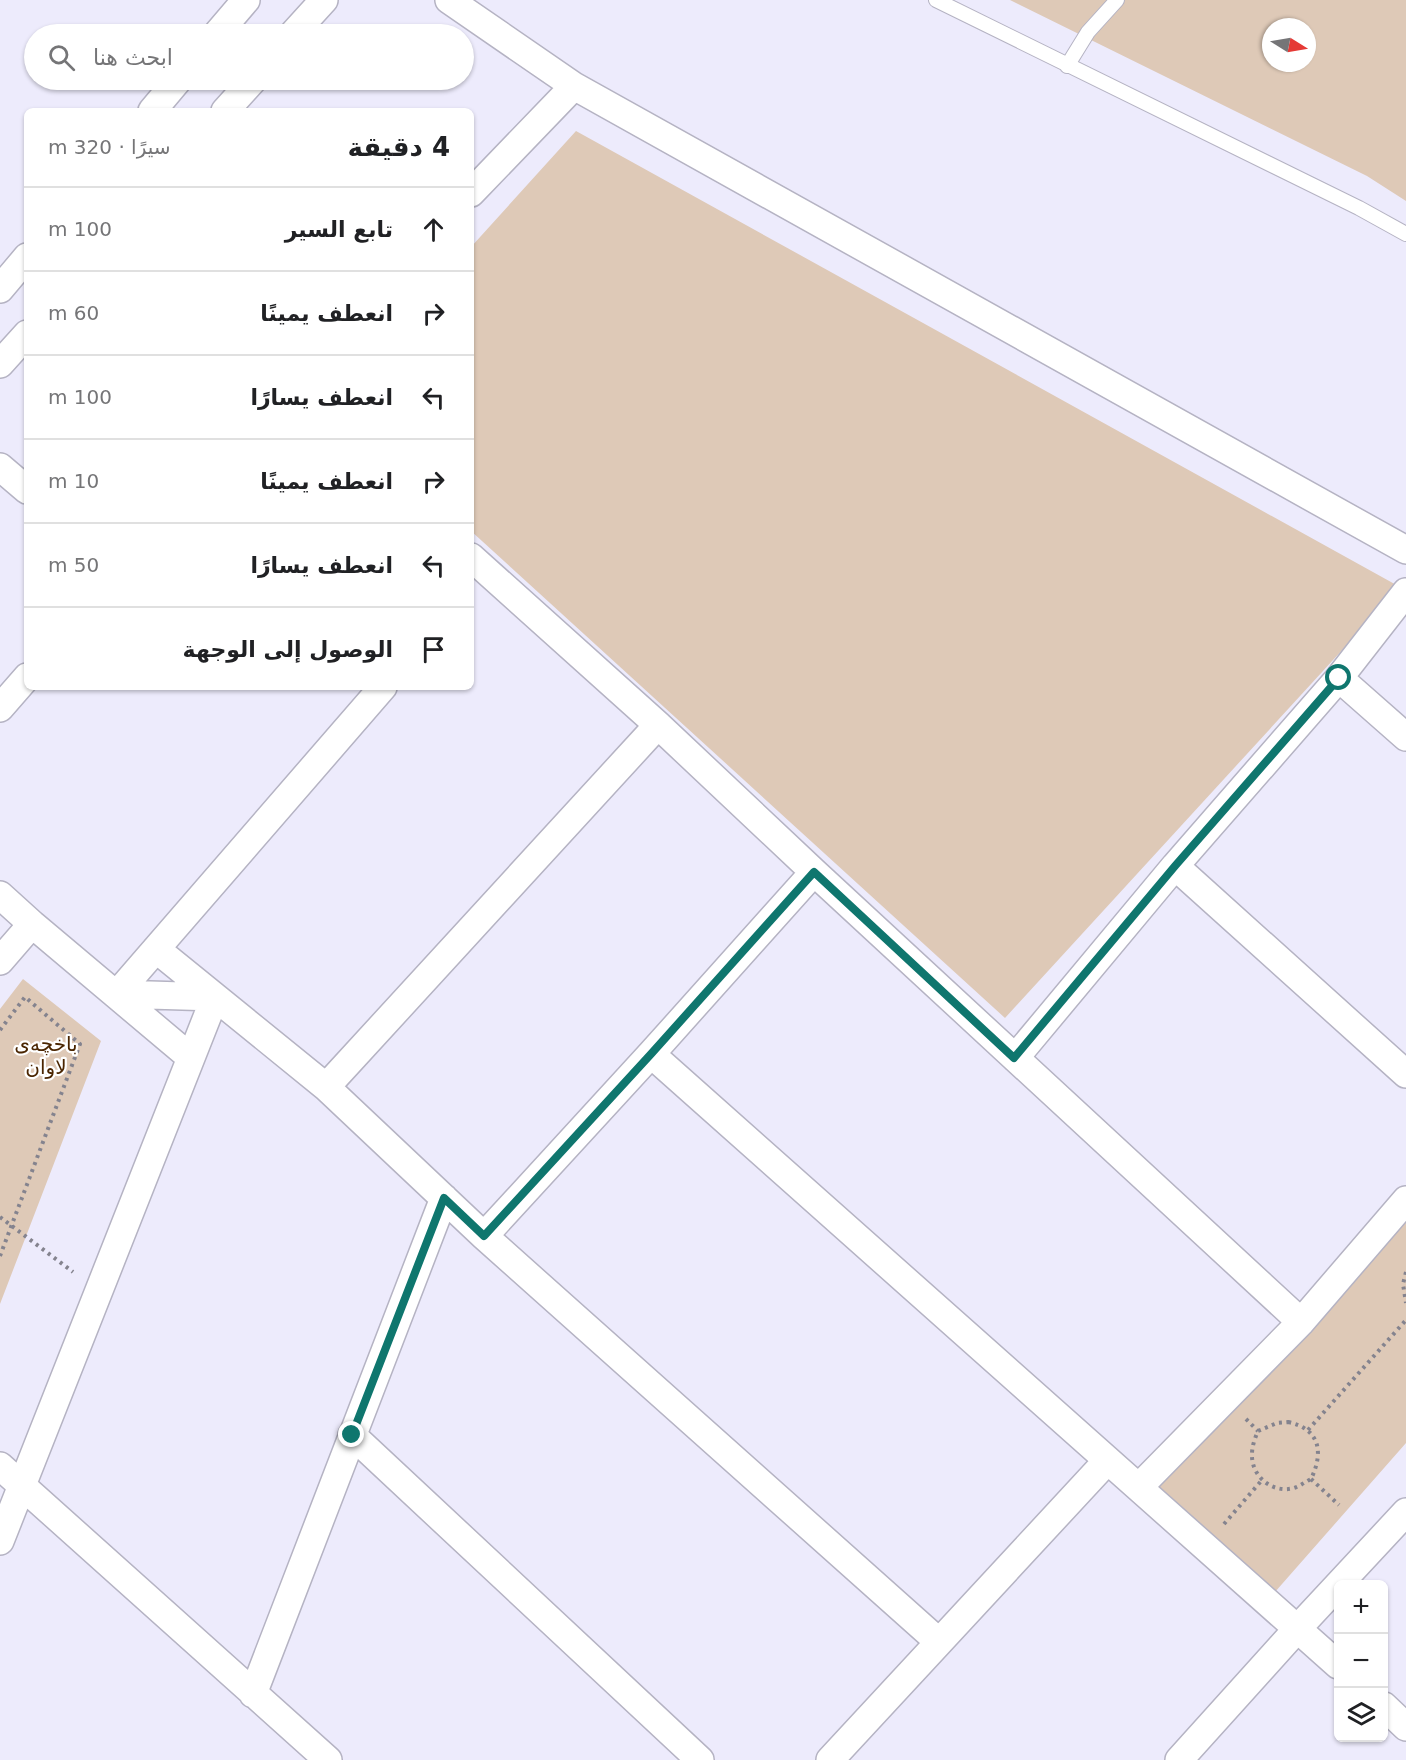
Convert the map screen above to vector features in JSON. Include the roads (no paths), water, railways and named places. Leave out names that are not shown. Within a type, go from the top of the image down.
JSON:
[{"type":"street","points":[[226,24],[246,0]]},
{"type":"street","points":[[302,24],[324,0]]},
{"type":"street","points":[[449,0],[573,86],[1406,550]]},
{"type":"street","points":[[474,190],[573,86]]},
{"type":"street","points":[[155,108],[170,90]]},
{"type":"street","points":[[228,108],[244,90]]},
{"type":"street","points":[[0,289],[24,261]]},
{"type":"street","points":[[0,364],[24,337]]},
{"type":"street","points":[[0,467],[24,487]]},
{"type":"street","points":[[476,571],[658,725],[1014,1058],[1301,1322]]},
{"type":"street","points":[[1014,1058],[1175,866],[1339,678],[1406,591]]},
{"type":"street","points":[[1339,678],[1406,737]]},
{"type":"street","points":[[0,708],[24,680]]},
{"type":"street","points":[[117,994],[380,690]]},
{"type":"street","points":[[326,1087],[658,725]]},
{"type":"street","points":[[1175,866],[1406,1074]]},
{"type":"street","points":[[484,1236],[814,872]]},
{"type":"street","points":[[0,895],[190,1057]]},
{"type":"street","points":[[0,961],[32,924]]},
{"type":"street","points":[[156,949],[190,1057]]},
{"type":"street","points":[[156,949],[326,1087],[484,1236],[939,1642]]},
{"type":"street","points":[[117,994],[215,997]]},
{"type":"street","points":[[0,1541],[215,997]]},
{"type":"street","points":[[651,1054],[1334,1661]]},
{"type":"street","points":[[253,1694],[444,1198]]},
{"type":"street","points":[[1139,1487],[1301,1322],[1406,1200]]},
{"type":"street","points":[[352,1435],[700,1760]]},
{"type":"street","points":[[830,1760],[1107,1461]]},
{"type":"street","points":[[0,1466],[328,1760]]},
{"type":"street","points":[[1179,1760],[1406,1512]]},
{"type":"street","points":[[1388,1711],[1406,1727]]},
{"type":"lane","points":[[936,0],[1067,66],[1272,164],[1406,234]]},
{"type":"lane","points":[[1067,66],[1088,32],[1117,0]]},
{"type":"park label","name":"باخچەی لاوان","points":[[46,1056]]}]
